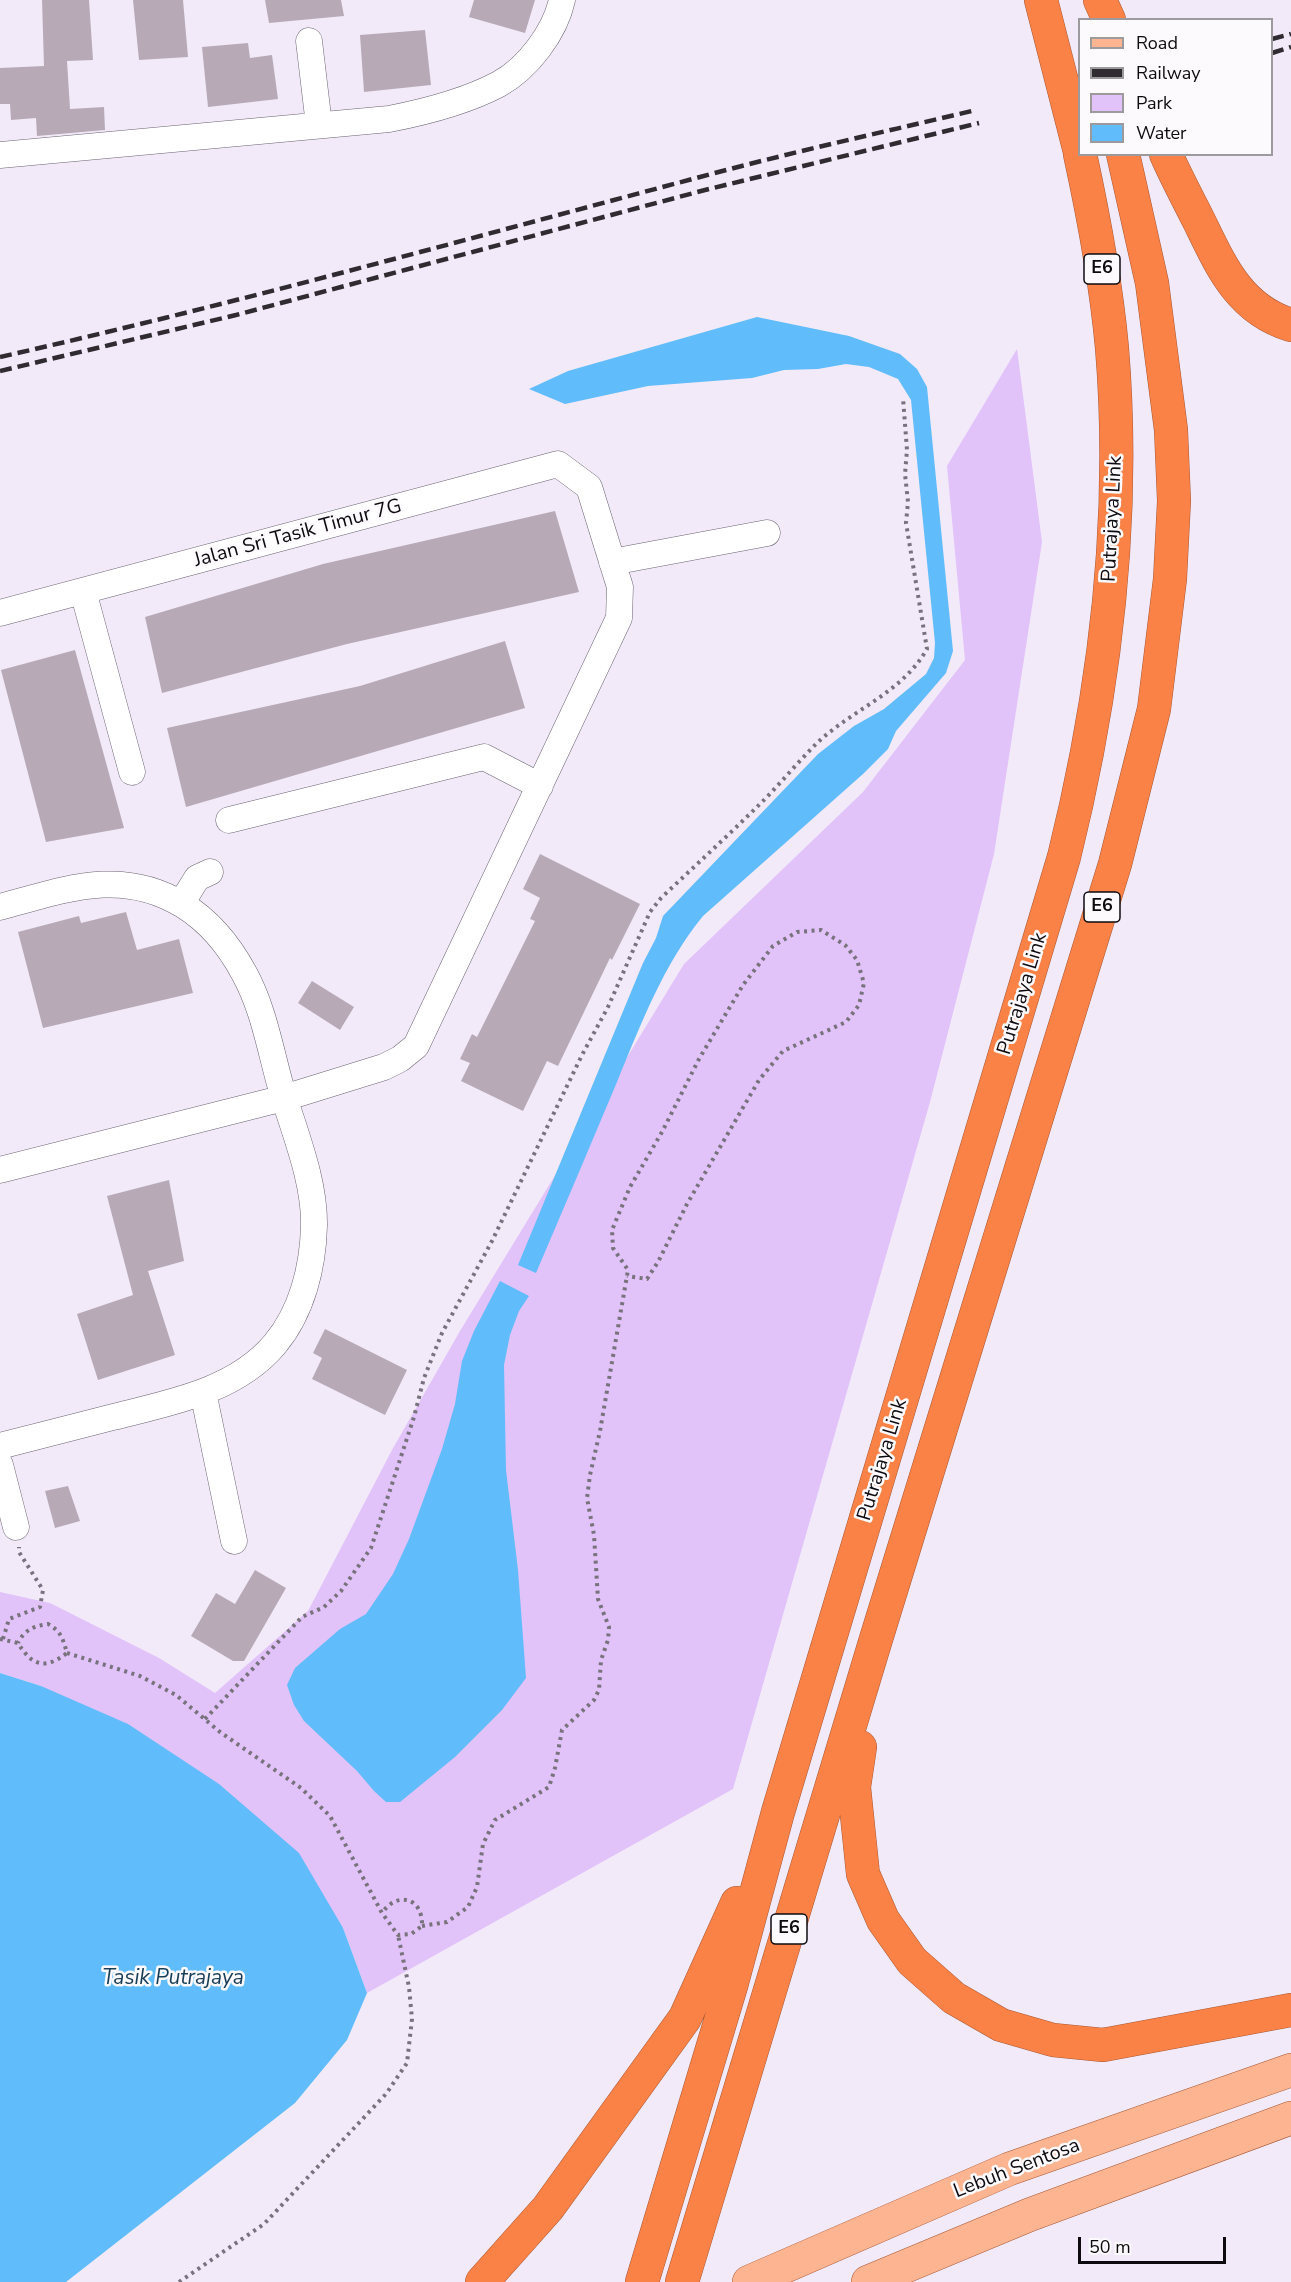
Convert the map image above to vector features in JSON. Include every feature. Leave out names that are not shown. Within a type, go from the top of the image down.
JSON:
[{"type":"highway","name":"Putrajaya Link","points":[[1041,0],[1078,145]]},
{"type":"highway","points":[[1088,0],[1092,18]]},
{"type":"highway","points":[[1100,0],[1108,18]]},
{"type":"highway","name":"Putrajaya Link","points":[[778,1812],[1064,857],[1079,798],[1088,748],[1112,565],[1117,496],[1112,347],[1102,271],[1081,156]]},
{"type":"highway","name":"E6","points":[[682,2282],[876,1639],[1115,864],[1154,709],[1170,579],[1174,501],[1171,430],[1152,283],[1123,156]]},
{"type":"highway","points":[[1167,156],[1226,276],[1247,301],[1276,321],[1291,325]]},
{"type":"highway","points":[[876,1639],[854,1787],[863,1874],[883,1920],[912,1961],[954,1998],[1001,2025],[1053,2040],[1103,2045],[1291,2010]]},
{"type":"highway","points":[[482,2282],[548,2208],[685,2018],[778,1812]]},
{"type":"highway","name":"E6","points":[[645,2272],[731,1986],[778,1812]]},
{"type":"main road","name":"Lebuh Sentosa","points":[[749,2282],[1008,2169],[1291,2070]]},
{"type":"main road","points":[[868,2282],[1029,2215],[1291,2118]]},
{"type":"street","points":[[0,155],[389,119],[429,111],[501,83],[525,63],[546,38],[562,0]]},
{"type":"street","points":[[309,41],[319,125]]},
{"type":"street","name":"Jalan Sri Tasik Timur 7G","points":[[0,613],[558,464],[589,487],[612,562]]},
{"type":"street","points":[[0,1170],[284,1098],[384,1067],[400,1059],[416,1046],[619,618],[620,587],[612,562],[767,533]]},
{"type":"street","points":[[83,591],[132,772]]},
{"type":"street","points":[[229,820],[484,757],[540,786]]},
{"type":"street","points":[[182,904],[197,878],[210,872]]},
{"type":"street","points":[[0,907],[87,884],[111,883],[155,893],[182,904],[216,933],[244,974],[255,997],[309,1182],[314,1223],[312,1253],[306,1281],[293,1317],[275,1345],[250,1367],[203,1392],[0,1446]]},
{"type":"street","points":[[203,1392],[234,1541]]},
{"type":"street","points":[[0,1465],[16,1527]]},
{"type":"path","points":[[205,1719],[302,1617],[324,1607],[340,1591],[371,1548],[414,1417],[424,1378],[442,1333],[492,1241],[582,1054],[608,1007],[650,912],[818,742],[898,685],[918,665],[927,649],[906,523],[907,450],[903,398]]},
{"type":"path","points":[[398,1935],[411,1934],[422,1926],[447,1922],[468,1907],[477,1887],[483,1844],[495,1820],[549,1787],[562,1730],[594,1700],[600,1690],[601,1660],[608,1640],[609,1627],[598,1599],[594,1536],[587,1498],[628,1270],[613,1248],[612,1230],[630,1187],[662,1132],[699,1059],[743,985],[773,946],[797,932],[821,930],[845,945],[857,960],[864,982],[859,1005],[846,1022],[783,1051],[759,1080],[732,1124],[715,1158],[687,1204],[658,1262],[646,1279],[627,1276]]},
{"type":"path","points":[[16,1527],[19,1552],[43,1590],[40,1607],[9,1618],[2,1639],[18,1643],[31,1660],[41,1663],[55,1662],[67,1653]]},
{"type":"path","points":[[18,1643],[28,1630],[48,1624],[57,1629],[63,1638],[67,1653]]},
{"type":"path","points":[[67,1653],[140,1676],[176,1695],[220,1732],[301,1788],[330,1816],[382,1913],[398,1935],[409,1987],[411,2019],[407,2063],[386,2094],[264,2224],[179,2282]]},
{"type":"path","points":[[382,1913],[394,1901],[404,1900],[415,1903],[422,1913],[422,1926]]},
{"type":"green space","points":[[1017,349],[1042,542],[994,854],[930,1102],[733,1789],[367,1993],[343,1928],[41,1686],[0,1673],[0,1592],[50,1603],[159,1658],[215,1693],[308,1611],[392,1450],[460,1331],[684,964],[863,792],[965,660],[947,466]]},
{"type":"water","points":[[757,317],[849,336],[900,354],[917,369],[927,387],[953,651],[946,673],[896,731],[888,749],[863,774],[703,916],[676,954],[644,1017],[536,1273],[518,1265],[643,963],[656,938],[663,916],[818,754],[854,726],[884,709],[926,674],[934,658],[935,643],[911,400],[898,379],[869,367],[846,364],[818,369],[784,370],[752,378],[648,386],[565,404],[529,389],[568,371]]},
{"type":"water","points":[[500,1281],[529,1296],[519,1311],[510,1335],[504,1365],[506,1470],[518,1570],[526,1678],[502,1710],[455,1757],[400,1802],[386,1802],[304,1721],[294,1705],[287,1685],[295,1668],[340,1629],[366,1614],[393,1574],[409,1539],[442,1449],[455,1404],[462,1361],[474,1331]]},
{"type":"water","name":"Tasik Putrajaya","points":[[0,1673],[41,1686],[128,1724],[219,1784],[299,1853],[343,1928],[367,1993],[347,2040],[295,2103],[66,2282],[0,2282]]},
{"type":"building","points":[[42,0],[89,0],[93,60],[67,61],[70,109],[104,107],[105,130],[37,136],[36,118],[11,120],[10,104],[0,104],[0,68],[44,66]]},
{"type":"building","points":[[133,0],[183,0],[188,57],[139,60]]},
{"type":"building","points":[[265,0],[341,0],[344,16],[269,23]]},
{"type":"building","points":[[474,0],[535,0],[525,33],[469,17]]},
{"type":"building","points":[[425,30],[431,85],[364,92],[360,35]]},
{"type":"building","points":[[248,43],[250,58],[272,55],[278,99],[208,107],[202,47]]},
{"type":"building","points":[[555,511],[579,592],[347,644],[162,693],[145,617],[323,564]]},
{"type":"building","points":[[505,641],[525,708],[186,807],[167,728],[360,686]]},
{"type":"building","points":[[75,650],[124,828],[46,842],[1,670]]},
{"type":"building","points":[[540,854],[640,904],[612,960],[610,958],[558,1066],[547,1061],[523,1111],[461,1081],[470,1063],[460,1059],[472,1034],[477,1037],[535,921],[530,919],[540,898],[523,889]]},
{"type":"building","points":[[126,912],[137,950],[179,939],[193,993],[43,1028],[18,932],[79,916],[81,923]]},
{"type":"building","points":[[312,981],[354,1007],[340,1030],[298,1003]]},
{"type":"building","points":[[169,1180],[184,1261],[148,1271],[175,1355],[98,1380],[77,1314],[133,1295],[107,1196]]},
{"type":"building","points":[[325,1329],[407,1370],[385,1415],[312,1379],[322,1358],[313,1353]]},
{"type":"building","points":[[68,1486],[80,1521],[55,1528],[45,1491]]},
{"type":"building","points":[[255,1570],[286,1588],[244,1661],[233,1661],[191,1636],[216,1593],[235,1604]]},
{"type":"railway","points":[[1273,39],[1291,34]]},
{"type":"railway","points":[[1273,53],[1291,47]]},
{"type":"railway","points":[[0,357],[263,293],[769,159],[976,110]]},
{"type":"railway","points":[[0,371],[236,315],[705,190],[979,123]]}]
